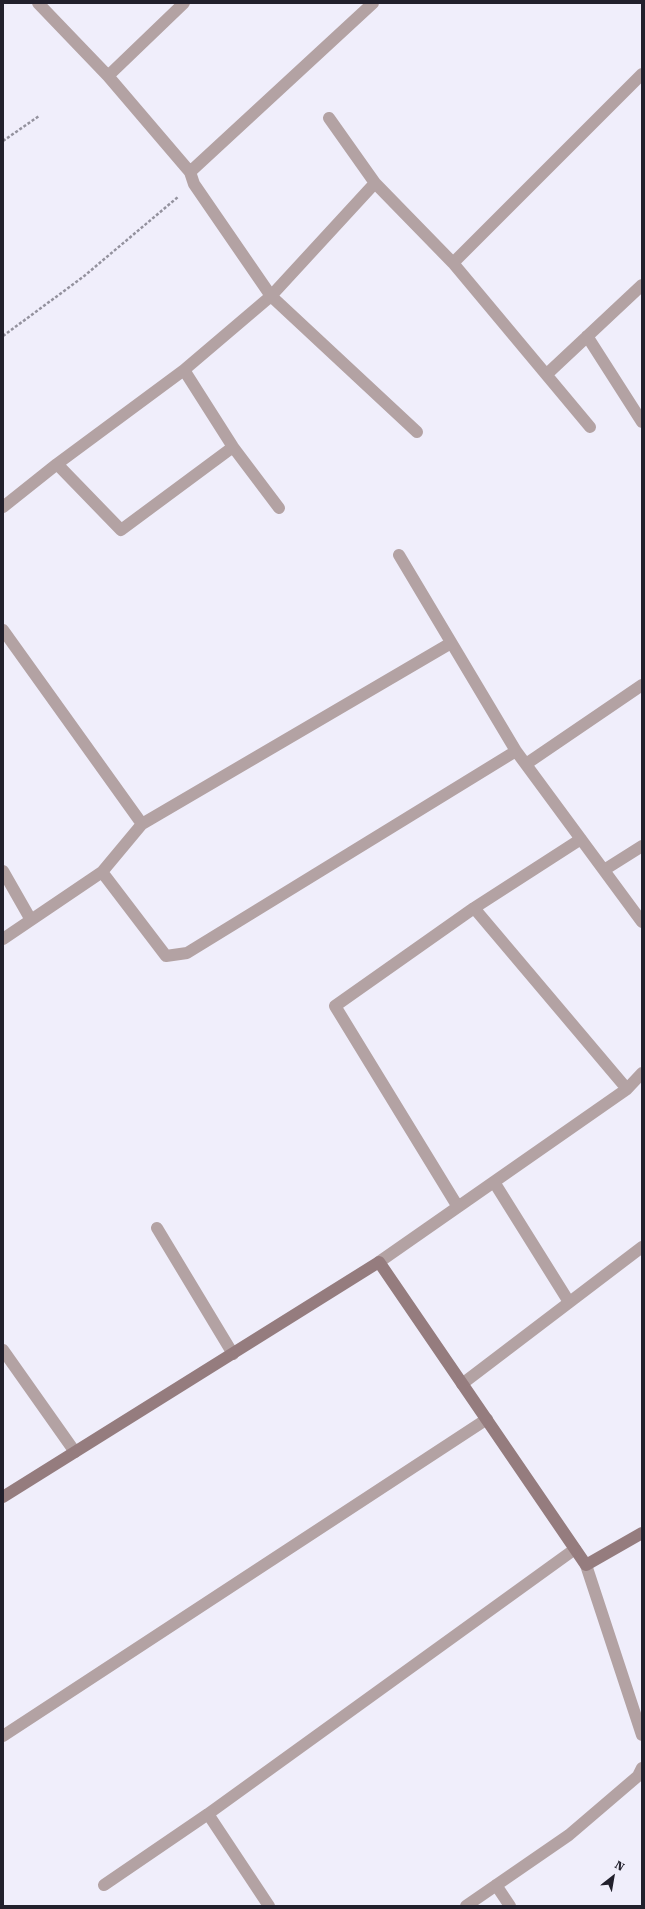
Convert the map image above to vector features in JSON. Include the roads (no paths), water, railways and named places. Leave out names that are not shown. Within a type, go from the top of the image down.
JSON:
[{"type":"street","points":[[38,3],[108,76],[190,172],[194,184],[270,296],[417,432]]},
{"type":"street","points":[[108,76],[184,3]]},
{"type":"street","points":[[190,172],[373,3]]},
{"type":"street","points":[[453,263],[642,74]]},
{"type":"street","points":[[329,118],[375,183],[453,263],[590,427]]},
{"type":"street","points":[[3,507],[57,464],[184,370],[270,296],[375,183]]},
{"type":"street","points":[[546,374],[642,285]]},
{"type":"street","points":[[587,336],[638,406],[642,422]]},
{"type":"street","points":[[184,370],[233,447],[279,508]]},
{"type":"street","points":[[57,464],[121,530],[233,447]]},
{"type":"street","points":[[399,555],[516,751],[642,922]]},
{"type":"street","points":[[3,630],[142,824]]},
{"type":"street","points":[[3,939],[102,872],[142,824],[451,644]]},
{"type":"street","points":[[526,764],[642,685]]},
{"type":"street","points":[[102,872],[166,956],[187,953],[516,751]]},
{"type":"street","points":[[458,1207],[335,1006],[474,908],[581,839]]},
{"type":"street","points":[[604,870],[642,846]]},
{"type":"street","points":[[3,871],[31,920]]},
{"type":"street","points":[[474,908],[627,1089]]},
{"type":"street","points":[[3,1497],[379,1262],[627,1089],[642,1073]]},
{"type":"street","points":[[494,1182],[569,1302]]},
{"type":"street","points":[[157,1228],[233,1354]]},
{"type":"street","points":[[462,1384],[642,1247]]},
{"type":"street","points":[[379,1262],[586,1565],[642,1735]]},
{"type":"street","points":[[3,1350],[76,1452]]},
{"type":"street","points":[[3,1736],[487,1419]]},
{"type":"street","points":[[586,1565],[642,1533]]},
{"type":"street","points":[[104,1885],[208,1814],[575,1549]]},
{"type":"street","points":[[466,1906],[569,1835],[638,1776],[642,1768]]},
{"type":"street","points":[[208,1814],[269,1906]]},
{"type":"street","points":[[496,1885],[510,1906]]}]
